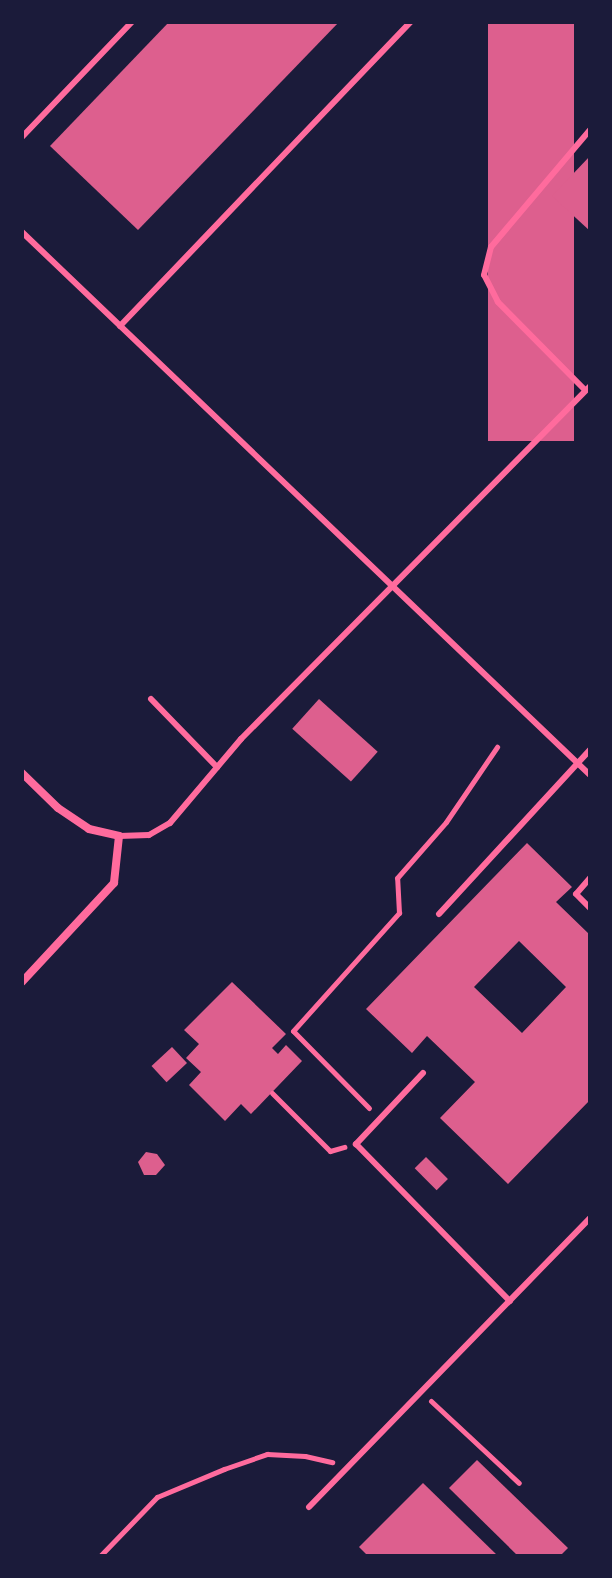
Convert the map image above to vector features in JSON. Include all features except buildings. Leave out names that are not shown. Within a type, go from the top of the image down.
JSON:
[{"type":"street","points":[[22,773],[58,808],[89,829],[119,836],[114,883],[22,982]]},
{"type":"lane","points":[[22,137],[132,22]]},
{"type":"lane","points":[[120,326],[411,22]]},
{"type":"lane","points":[[119,836],[149,835],[170,823],[217,767],[588,388],[498,302],[484,275],[491,247],[590,130]]},
{"type":"lane","points":[[22,232],[590,775]]},
{"type":"lane","points":[[151,699],[217,767]]},
{"type":"lane","points":[[439,914],[590,750]]},
{"type":"lane","points":[[590,878],[576,894],[590,908]]},
{"type":"lane","points":[[423,1073],[357,1144],[510,1301]]},
{"type":"lane","points":[[309,1507],[590,1218]]},
{"type":"path","points":[[380,1119],[293,1031],[399,913],[397,878],[446,822],[497,747]]},
{"type":"path","points":[[272,1093],[330,1151],[357,1144]]},
{"type":"path","points":[[422,1392],[519,1483]]},
{"type":"path","points":[[100,1556],[157,1497],[224,1469],[267,1454],[305,1456],[349,1466]]}]
